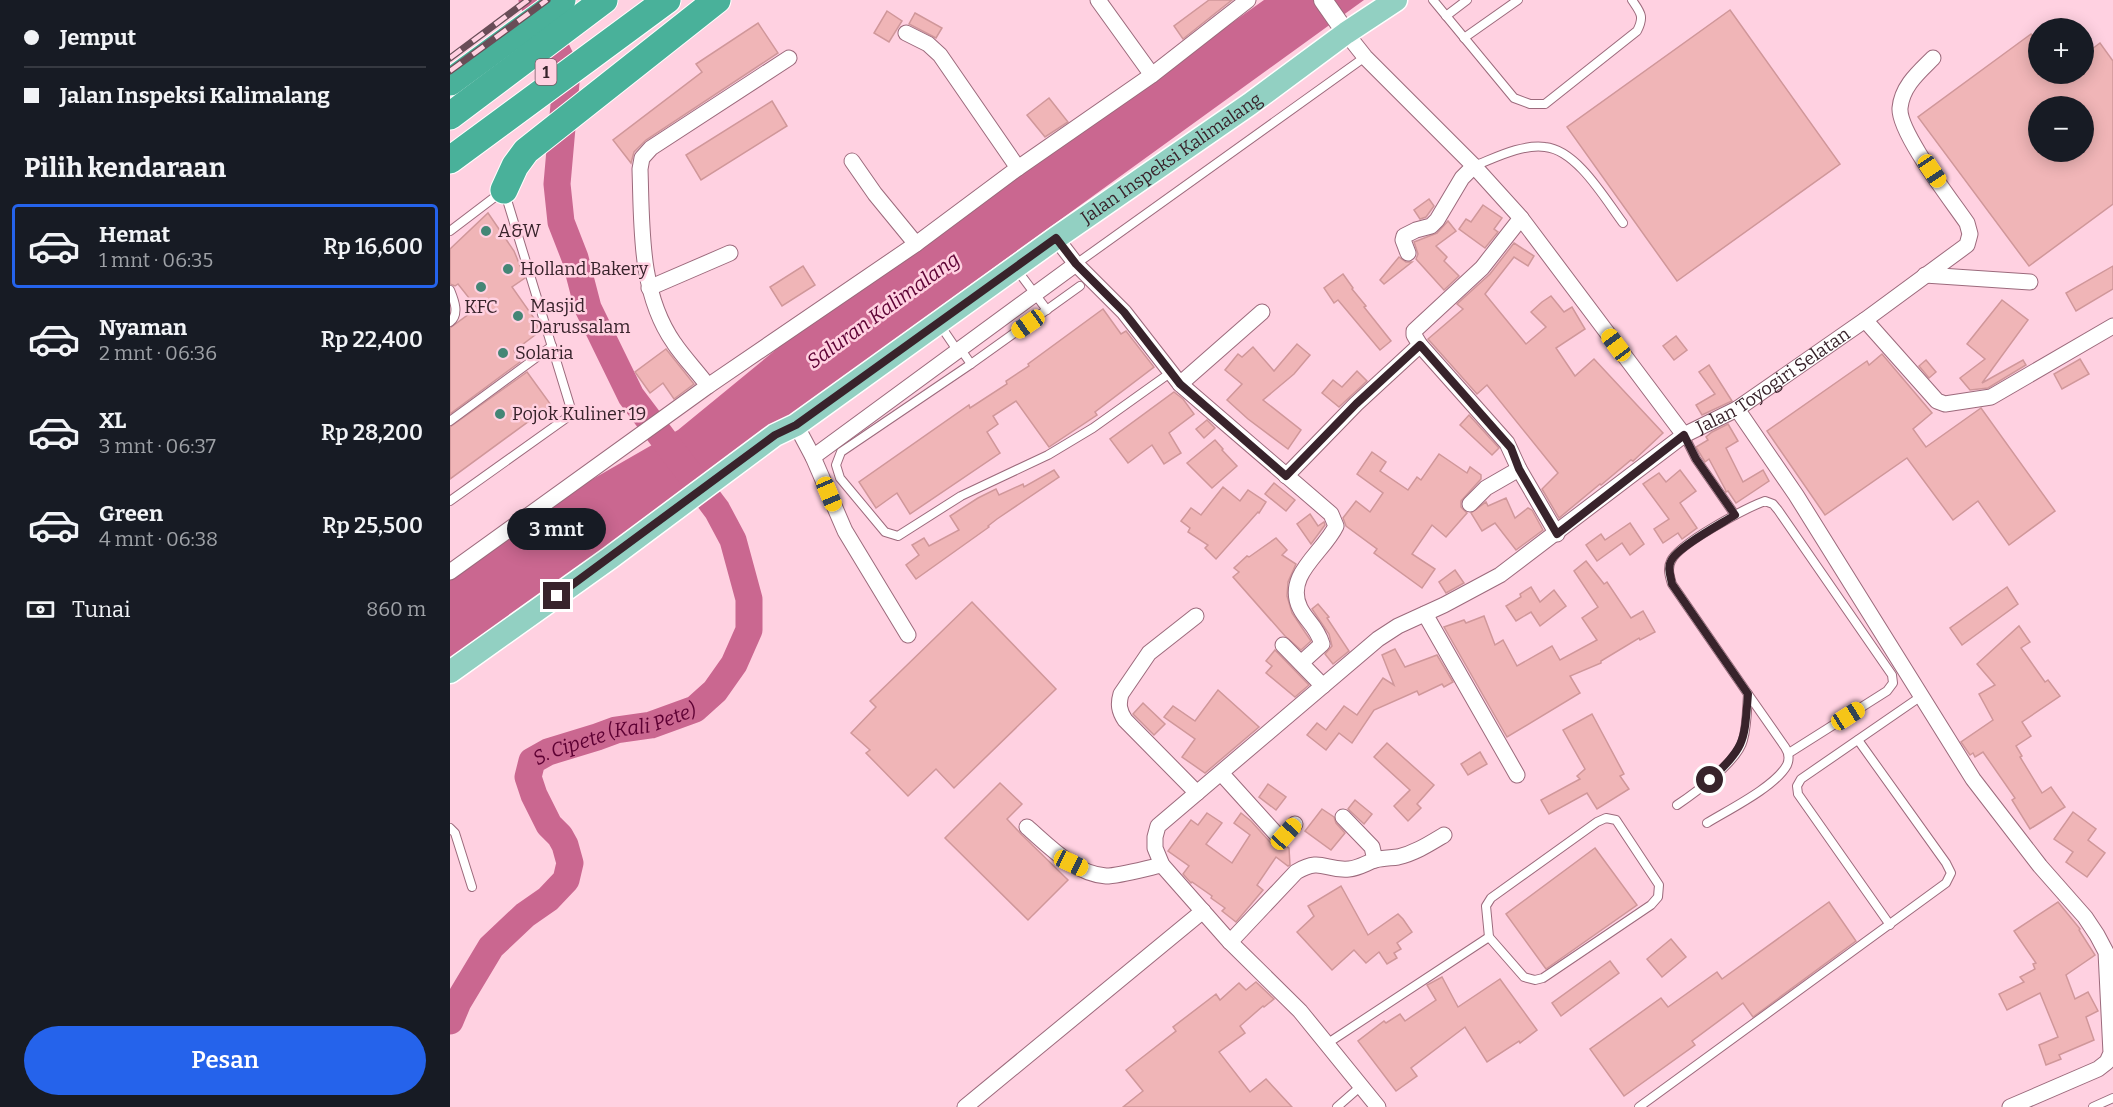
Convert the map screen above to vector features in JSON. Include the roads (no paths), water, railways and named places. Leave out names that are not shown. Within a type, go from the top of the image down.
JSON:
[{"type":"highway","name":"1","points":[[450,116],[604,0]]},
{"type":"highway","name":"1","points":[[450,145],[643,0]]},
{"type":"highway","name":"1","points":[[450,160],[667,0]]},
{"type":"highway","points":[[504,190],[514,166],[542,136],[717,0]]},
{"type":"highway","points":[[450,82],[559,2]]},
{"type":"main road","name":"Jalan Inspeksi Kalimalang","points":[[450,672],[610,558],[775,435],[796,425],[940,324],[1344,30],[1396,0]]},
{"type":"street","points":[[1098,0],[1152,75]]},
{"type":"street","points":[[450,572],[708,386],[916,244],[1018,168],[1152,75],[1248,0]]},
{"type":"street","name":"Jalan Toyogiri Selatan","points":[[1323,0],[1365,57],[1474,166],[1521,218],[1684,435],[1737,409],[1865,320],[1967,245],[1971,234],[1967,224],[1908,135],[1900,110],[1910,82],[1933,58]]},
{"type":"street","points":[[906,33],[928,44],[940,55],[1018,168]]},
{"type":"street","points":[[708,386],[673,341],[649,288],[643,240],[640,169],[642,158],[651,148],[789,58]]},
{"type":"street","points":[[852,161],[875,194],[916,244]]},
{"type":"street","points":[[1408,253],[1403,240],[1404,236],[1431,226],[1437,220],[1462,178],[1474,166]]},
{"type":"street","points":[[1521,218],[1482,268],[1415,329],[1414,335],[1420,345],[1508,443],[1519,469],[1557,534]]},
{"type":"street","points":[[1056,238],[1076,264],[1124,312],[1175,379],[1331,514],[1336,526],[1329,540],[1304,568],[1296,586],[1295,593],[1301,610],[1317,628],[1322,644],[1301,663]]},
{"type":"street","points":[[649,288],[730,253]]},
{"type":"street","points":[[813,457],[1076,264]]},
{"type":"street","points":[[1925,275],[2030,282]]},
{"type":"street","points":[[1175,379],[1262,312]]},
{"type":"street","points":[[1865,320],[1937,401],[1945,404],[1991,397],[2113,326]]},
{"type":"street","points":[[1286,476],[1356,404],[1420,345]]},
{"type":"street","points":[[1737,409],[1796,495],[1973,779],[2040,866],[2085,916],[2106,951],[2111,1053],[2107,1062],[2098,1069],[2010,1107]]},
{"type":"street","points":[[796,425],[813,457],[844,531],[908,635]]},
{"type":"street","points":[[1378,1107],[1300,1011],[1230,942],[1162,865],[1155,849],[1158,826],[1378,639],[1398,626],[1500,575],[1557,534],[1684,435]]},
{"type":"street","points":[[1470,504],[1486,488],[1519,469]]},
{"type":"street","points":[[1425,614],[1517,775]]},
{"type":"street","points":[[1196,616],[1149,653],[1121,694],[1119,709],[1125,720],[1197,793]]},
{"type":"street","points":[[1283,645],[1323,686]]},
{"type":"street","points":[[1221,773],[1278,836],[1286,834],[1295,824]]},
{"type":"street","points":[[1343,817],[1372,847],[1376,860]]},
{"type":"street","points":[[1027,828],[1071,863],[1089,872],[1107,876],[1162,865]]},
{"type":"street","points":[[1230,942],[1296,872],[1307,866],[1316,863],[1346,870],[1358,868],[1376,860],[1399,857],[1420,850],[1444,835]]},
{"type":"street","points":[[965,1107],[1203,911]]},
{"type":"lane","points":[[1433,0],[1514,98],[1530,104],[1545,104],[1638,31],[1642,22],[1641,13],[1632,0]]},
{"type":"lane","points":[[1448,20],[1467,0]]},
{"type":"lane","points":[[1464,38],[1518,0]]},
{"type":"lane","points":[[1076,264],[1365,57]]},
{"type":"lane","points":[[1474,166],[1523,148],[1545,147],[1563,152],[1583,170],[1623,223]]},
{"type":"lane","points":[[450,231],[504,190],[571,409],[569,414],[450,501]]},
{"type":"lane","points":[[1016,268],[1047,310]]},
{"type":"lane","points":[[1080,286],[971,364],[841,452],[836,465],[840,478],[885,532],[898,536],[961,496],[1048,455],[1175,379]]},
{"type":"lane","points":[[450,290],[456,311],[450,322]]},
{"type":"lane","points":[[940,324],[957,350],[964,354],[971,364]]},
{"type":"lane","points":[[450,421],[552,346]]},
{"type":"lane","points":[[1684,435],[1696,459],[1735,515]]},
{"type":"lane","points":[[1707,823],[1762,790],[1788,763],[1789,753],[1672,584],[1669,568],[1671,560],[1678,551],[1735,515],[1765,501],[1773,504],[1893,675],[1893,683],[1887,691],[1789,753]]},
{"type":"lane","points":[[1677,806],[1697,792],[1735,756],[1743,742],[1748,694]]},
{"type":"lane","points":[[1890,924],[1798,794],[1797,786],[1801,779],[1920,697]]},
{"type":"lane","points":[[1639,1107],[1946,883],[1951,873],[1946,863],[1858,740]]},
{"type":"lane","points":[[1606,818],[1616,820],[1659,885],[1658,897],[1652,905],[1543,978],[1535,980],[1524,977],[1489,937],[1486,906],[1491,897],[1606,818]]},
{"type":"lane","points":[[450,828],[455,833],[472,887]]},
{"type":"lane","points":[[1328,1043],[1489,937]]},
{"type":"lane","points":[[1337,1107],[1361,1086]]},
{"type":"lane","points":[[2093,1107],[2113,1098]]},
{"type":"water","name":"Saluran Kalimalang","points":[[1264,0],[1364,0],[450,661],[450,580],[572,491],[678,430],[801,329]]},
{"type":"waterway","name":"S. Cipete (Kali Pete)","points":[[450,1021],[458,1002],[491,947],[525,915],[548,899],[566,880],[570,863],[565,845],[549,825],[534,795],[528,777],[532,761],[548,752],[616,730],[651,725],[695,709],[715,691],[734,664],[749,630],[749,599],[733,540],[717,510],[631,396],[588,308],[575,258],[561,222],[557,184],[567,71],[532,0]]},
{"type":"railway","points":[[450,58],[528,0]]},
{"type":"railway","points":[[450,71],[547,0]]},
{"type":"place","name":"A&W","points":[[486,231]]},
{"type":"place","name":"Holland Bakery","points":[[508,269]]},
{"type":"place","name":"KFC","points":[[481,287]]},
{"type":"place","name":"Masjid Darussalam","points":[[518,316]]},
{"type":"place","name":"Solaria","points":[[503,353]]},
{"type":"place","name":"Pojok Kuliner 19","points":[[500,414]]}]
